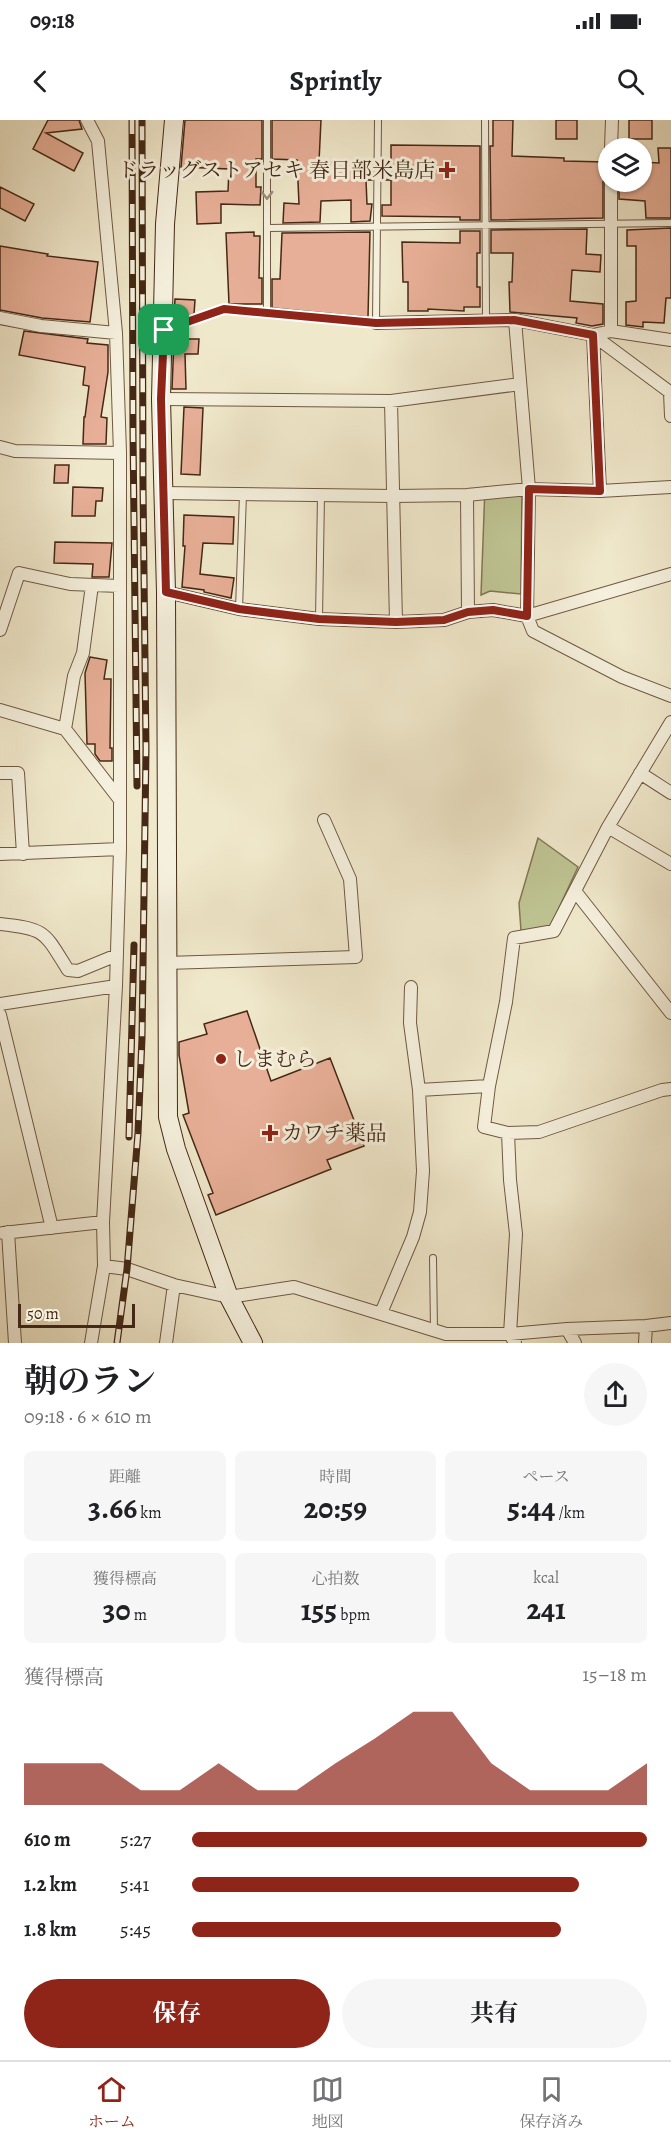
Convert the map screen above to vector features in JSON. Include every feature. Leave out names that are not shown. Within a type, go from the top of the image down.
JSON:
[{"type":"street","points":[[87,120],[98,141],[116,333],[120,453],[120,849],[117,955],[103,1222],[104,1266],[92,1343]]},
{"type":"street","points":[[174,120],[165,224],[161,399],[166,592],[168,1117],[176,1149],[229,1297],[253,1343]]},
{"type":"street","points":[[611,138],[612,120]]},
{"type":"street","points":[[611,192],[612,331]]},
{"type":"street","points":[[0,318],[41,326],[116,333]]},
{"type":"street","points":[[376,323],[514,320],[593,335],[612,331],[671,340]]},
{"type":"street","points":[[514,320],[529,489],[527,616],[533,631],[622,677],[671,696]]},
{"type":"street","points":[[593,335],[670,393],[671,416]]},
{"type":"street","points":[[593,335],[600,491]]},
{"type":"street","points":[[161,399],[391,401],[520,384]]},
{"type":"street","points":[[391,401],[396,622]]},
{"type":"street","points":[[0,447],[15,451],[120,453]]},
{"type":"street","points":[[164,493],[394,496],[467,495],[529,489],[600,491],[671,487]]},
{"type":"street","points":[[467,495],[468,612]]},
{"type":"street","points":[[0,630],[19,573],[70,584],[119,586]]},
{"type":"street","points":[[166,592],[239,609],[319,619],[396,622],[444,620],[468,612],[493,610],[527,616],[671,574]]},
{"type":"street","points":[[65,729],[74,676],[83,653],[92,585]]},
{"type":"street","points":[[0,710],[65,729],[120,800]]},
{"type":"street","points":[[671,722],[608,827],[554,931],[514,938],[506,1002],[489,1086],[484,1127],[508,1133],[539,1132],[662,1090],[671,1089]]},
{"type":"street","points":[[0,773],[18,773],[23,854]]},
{"type":"street","points":[[640,773],[671,793]]},
{"type":"street","points":[[166,963],[356,957],[350,879],[324,820]]},
{"type":"street","points":[[608,827],[671,864]]},
{"type":"street","points":[[0,854],[120,849]]},
{"type":"street","points":[[574,891],[671,1013]]},
{"type":"street","points":[[0,924],[34,928],[47,936],[68,970],[78,970],[117,955]]},
{"type":"street","points":[[0,1004],[116,986]]},
{"type":"street","points":[[381,1313],[413,1237],[420,1212],[423,1171],[419,1090],[410,1023],[411,987]]},
{"type":"street","points":[[0,1015],[52,1228]]},
{"type":"street","points":[[419,1090],[489,1086]]},
{"type":"street","points":[[508,1133],[516,1234],[513,1339]]},
{"type":"street","points":[[15,1343],[4,1233],[103,1222]]},
{"type":"street","points":[[104,1266],[127,1269],[174,1284],[229,1297],[294,1287],[381,1313],[441,1336],[513,1339],[567,1329],[671,1323]]},
{"type":"street","points":[[166,1343],[174,1284]]},
{"type":"street","points":[[645,1343],[646,1326]]},
{"type":"street","points":[[567,1329],[575,1343]]},
{"type":"lane","points":[[267,120],[267,313]]},
{"type":"lane","points":[[164,330],[224,309],[376,323],[378,120]]},
{"type":"lane","points":[[485,120],[486,321]]},
{"type":"lane","points":[[267,228],[671,223]]},
{"type":"lane","points":[[239,609],[243,494]]},
{"type":"lane","points":[[319,619],[321,495]]},
{"type":"lane","points":[[433,1258],[441,1336]]},
{"type":"green space","points":[[485,487],[522,487],[521,594],[490,591],[481,595]]},
{"type":"green space","points":[[538,838],[578,867],[550,927],[521,931],[519,903]]},
{"type":"building","points":[[48,120],[79,120],[82,129],[46,133],[83,153],[74,171],[33,149]]},
{"type":"building","points":[[185,120],[262,120],[262,159],[256,159],[256,187],[261,187],[260,205],[221,204],[221,223],[197,224],[196,192],[228,191],[229,169],[181,167]]},
{"type":"building","points":[[272,120],[321,120],[319,162],[372,162],[372,180],[366,180],[367,204],[372,204],[370,221],[351,222],[351,200],[321,201],[320,222],[283,223],[284,203],[299,204],[297,160],[272,159]]},
{"type":"building","points":[[493,120],[513,120],[512,156],[598,162],[598,192],[603,192],[603,218],[491,220],[490,146],[493,146]]},
{"type":"building","points":[[556,120],[577,120],[577,139],[556,139]]},
{"type":"building","points":[[629,120],[652,120],[652,138],[629,138]]},
{"type":"building","points":[[391,145],[480,146],[480,220],[460,220],[460,217],[382,216],[382,205],[391,205],[391,180],[383,180],[383,162],[391,162]]},
{"type":"building","points":[[658,148],[671,148],[671,218],[646,218],[645,201],[619,199],[619,192],[652,192],[652,163],[659,163]]},
{"type":"building","points":[[0,187],[34,204],[25,221],[0,208]]},
{"type":"building","points":[[671,228],[671,298],[666,298],[664,323],[643,322],[643,327],[626,325],[626,302],[636,301],[636,246],[627,246],[627,230]]},
{"type":"building","points":[[587,229],[586,254],[601,255],[600,272],[572,270],[570,301],[603,304],[603,324],[592,326],[576,323],[577,318],[510,312],[509,282],[512,282],[513,253],[491,253],[491,230]]},
{"type":"building","points":[[460,231],[480,231],[480,253],[477,253],[477,287],[480,287],[480,307],[464,307],[464,311],[428,309],[428,311],[408,311],[408,282],[403,282],[402,242],[460,243]]},
{"type":"building","points":[[254,232],[254,236],[260,236],[259,278],[262,278],[262,304],[229,304],[226,233]]},
{"type":"building","points":[[370,232],[368,317],[272,308],[272,279],[280,279],[282,233]]},
{"type":"building","points":[[0,246],[48,254],[47,256],[98,262],[90,322],[42,318],[0,310]]},
{"type":"building","points":[[175,299],[195,300],[194,314],[185,317],[174,316]]},
{"type":"building","points":[[24,331],[88,339],[87,343],[108,345],[108,372],[101,417],[107,418],[106,444],[83,444],[89,386],[83,385],[85,367],[19,355]]},
{"type":"building","points":[[174,339],[199,339],[198,354],[185,354],[186,389],[172,389]]},
{"type":"building","points":[[184,407],[203,408],[200,475],[181,474]]},
{"type":"building","points":[[55,465],[69,465],[68,483],[54,483]]},
{"type":"building","points":[[73,487],[103,488],[102,501],[96,501],[95,516],[72,516]]},
{"type":"building","points":[[184,515],[234,517],[233,544],[203,543],[200,574],[234,578],[231,598],[204,592],[204,590],[182,587],[185,546],[183,546]]},
{"type":"building","points":[[55,542],[112,543],[109,577],[92,577],[93,564],[54,563]]},
{"type":"building","points":[[90,657],[107,660],[104,679],[111,679],[110,748],[112,748],[112,761],[100,761],[95,754],[95,744],[87,744],[85,673]]},
{"type":"building","points":[[247,1011],[271,1081],[330,1058],[364,1146],[327,1160],[331,1169],[216,1215],[208,1195],[213,1193],[183,1115],[189,1113],[179,1055],[179,1042],[207,1034],[204,1024]]},
{"type":"railway","points":[[132,120],[137,786]]},
{"type":"railway","points":[[117,1343],[127,1269],[138,1133],[142,1038],[146,749],[142,120]]},
{"type":"railway","points":[[129,1137],[134,945]]},
{"type":"place","name":"ドラッグストアセキ 春日部米島店","points":[[447,170]]},
{"type":"place","name":"しまむら","points":[[221,1059]]},
{"type":"place","name":"カワチ薬品","points":[[270,1133]]},
{"type":"route","points":[[224,309],[376,323],[514,320],[593,335],[600,491],[529,489],[527,616],[493,610],[468,612],[444,620],[396,622],[319,619],[239,609],[166,592],[161,399],[164,330],[224,309]]}]
